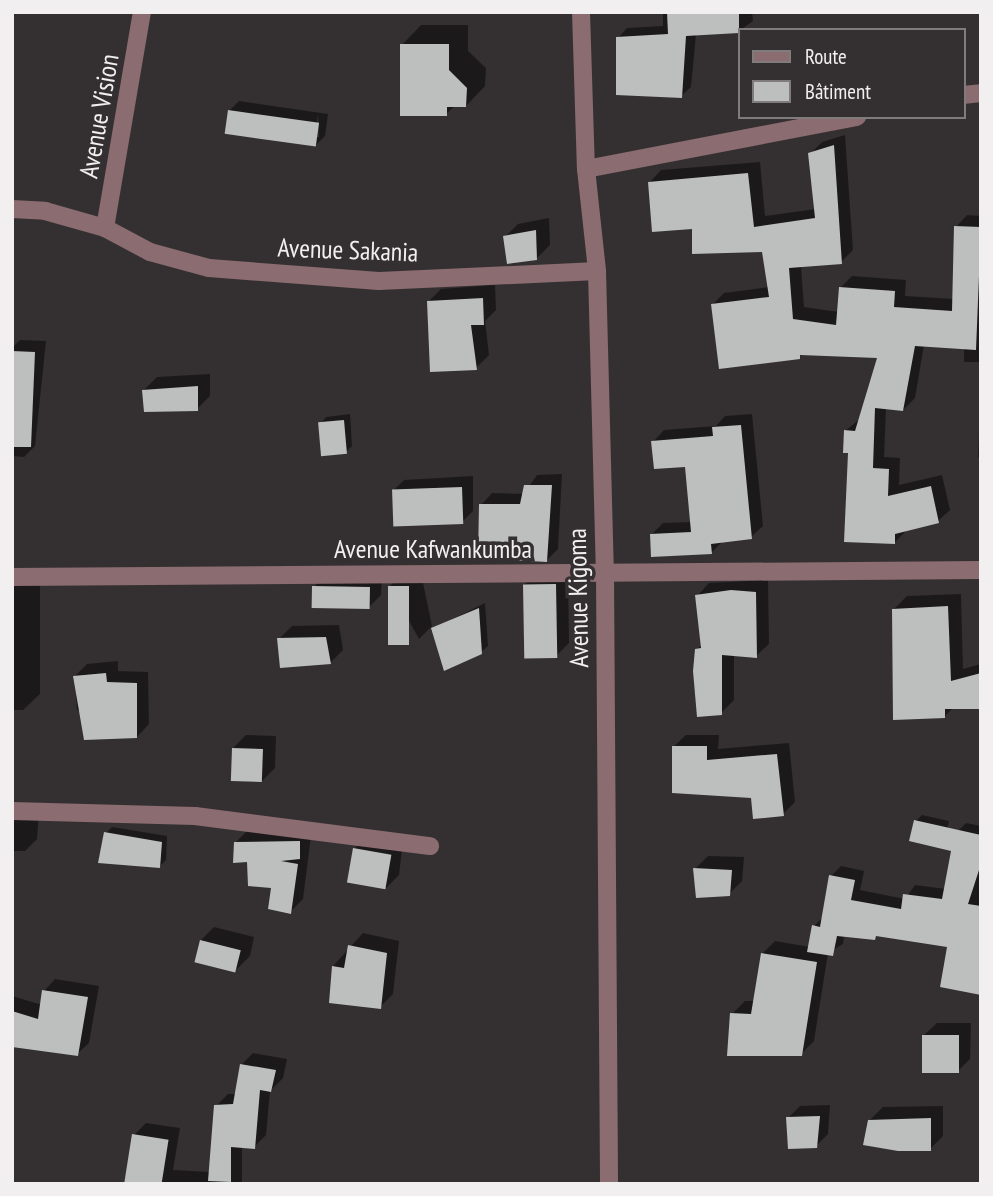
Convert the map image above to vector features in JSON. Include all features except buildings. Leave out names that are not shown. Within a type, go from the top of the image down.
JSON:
[{"type":"street","name":"Avenue Vision","points":[[105,228],[142,12]]},
{"type":"street","name":"Avenue Kigoma","points":[[581,12],[586,169],[597,271],[605,575],[609,1184]]},
{"type":"street","points":[[586,169],[847,119]]},
{"type":"street","name":"Avenue Sakania","points":[[12,209],[45,211],[105,228],[150,252],[209,268],[379,281],[597,271]]},
{"type":"street","name":"Avenue Kafwankumba","points":[[12,577],[605,575],[981,570]]},
{"type":"street","points":[[12,811],[195,816],[430,846]]}]
